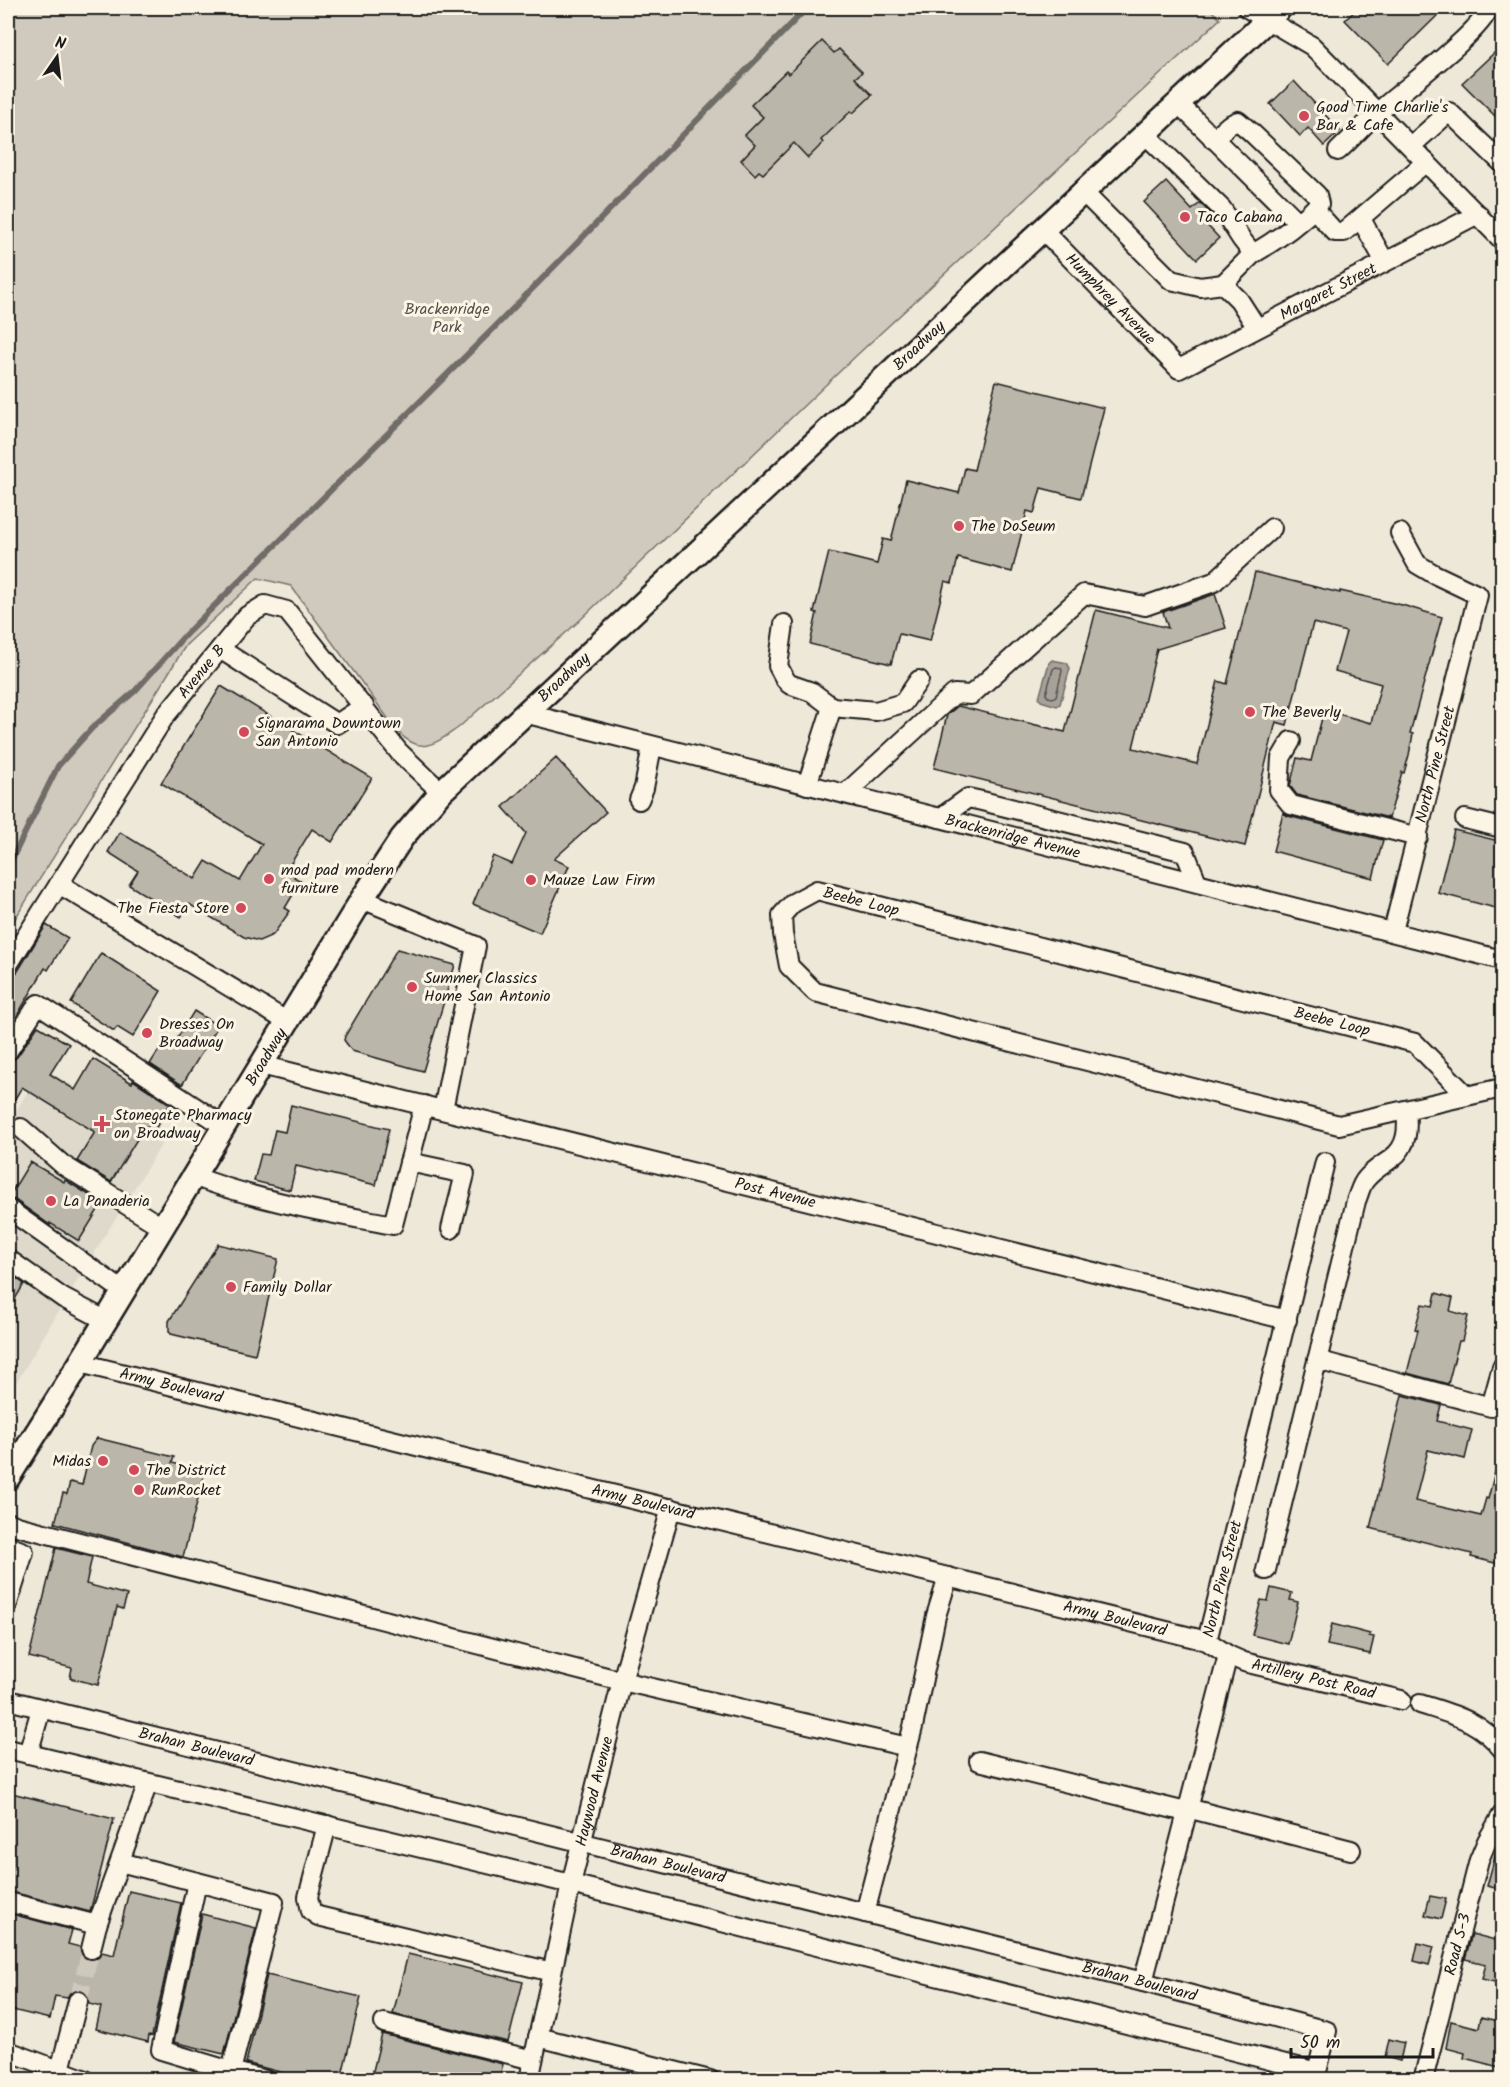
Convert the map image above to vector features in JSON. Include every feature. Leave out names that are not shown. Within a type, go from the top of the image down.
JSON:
[{"type":"main road","name":"Broadway","points":[[8,1478],[362,899],[402,838],[441,792],[1274,14]]},
{"type":"street","points":[[1247,8],[1274,14],[1312,46],[1503,240]]},
{"type":"street","points":[[1338,150],[1467,34],[1489,8]]},
{"type":"street","points":[[1178,103],[1298,222]]},
{"type":"street","points":[[1411,146],[1449,112],[1503,163]]},
{"type":"street","points":[[1083,192],[1171,280],[1200,287],[1223,284],[1253,254],[1281,237],[1319,204],[1317,195],[1238,122],[1229,125],[1213,139]]},
{"type":"street","points":[[1145,134],[1222,209],[1253,254]]},
{"type":"street","points":[[1314,209],[1335,232],[1344,232],[1426,162]]},
{"type":"street","name":"Margaret Street","points":[[1179,369],[1478,214]]},
{"type":"street","points":[[1361,219],[1385,262]]},
{"type":"street","name":"Humphrey Avenue","points":[[1042,229],[1179,369]]},
{"type":"street","points":[[1223,284],[1239,300],[1257,328]]},
{"type":"street","points":[[845,794],[954,694],[971,695],[1084,594],[1145,606],[1214,582],[1272,528]]},
{"type":"street","name":"North Pine Street","points":[[1393,931],[1478,595],[1417,564],[1400,533]]},
{"type":"street","name":"Avenue B","points":[[8,965],[165,716],[248,616],[265,606],[287,612],[399,752],[441,792]]},
{"type":"street","points":[[784,624],[778,666],[785,679],[789,684],[812,692],[832,707],[876,711],[903,703],[919,680]]},
{"type":"street","points":[[220,649],[337,724],[364,706]]},
{"type":"street","points":[[807,785],[832,707]]},
{"type":"street","name":"Brackenridge Avenue","points":[[524,713],[1503,960]]},
{"type":"street","points":[[1291,741],[1281,758],[1279,790],[1291,805],[1418,837]]},
{"type":"street","points":[[639,800],[644,788],[652,746]]},
{"type":"street","points":[[940,818],[968,798],[1042,816],[1185,852],[1197,882]]},
{"type":"street","points":[[1023,839],[1042,816]]},
{"type":"street","points":[[1465,819],[1503,828]]},
{"type":"street","points":[[1110,833],[1114,862]]},
{"type":"street","points":[[59,884],[288,1022]]},
{"type":"street","name":"Beebe Loop","points":[[1406,1110],[1339,1125],[815,992],[789,966],[782,915],[794,903],[817,890],[1415,1043],[1467,1096]]},
{"type":"street","points":[[362,899],[476,946],[443,1110]]},
{"type":"street","points":[[8,1051],[38,1004],[224,1126]]},
{"type":"street","name":"Post Avenue","points":[[261,1065],[1287,1320]]},
{"type":"street","points":[[1266,1570],[1356,1201],[1364,1180],[1394,1157],[1404,1145],[1408,1130],[1406,1110],[1503,1088]]},
{"type":"street","points":[[193,1176],[234,1192],[393,1225],[424,1105]]},
{"type":"street","points":[[21,1128],[63,1165],[162,1227]]},
{"type":"street","points":[[409,1162],[465,1174],[452,1229]]},
{"type":"street","name":"North Pine Street","points":[[1143,1982],[1228,1655],[1207,1641],[1325,1162]]},
{"type":"street","points":[[8,1209],[123,1292]]},
{"type":"street","points":[[8,1259],[63,1298],[105,1320]]},
{"type":"street","points":[[1317,1360],[1491,1407],[1503,1367]]},
{"type":"street","name":"Army Boulevard","points":[[80,1362],[1207,1641]]},
{"type":"street","name":"Haywood Avenue","points":[[529,2079],[571,1884],[622,1680],[670,1508]]},
{"type":"street","points":[[8,1522],[622,1680],[899,1745]]},
{"type":"street","points":[[8,1546],[24,1552],[8,1603]]},
{"type":"street","points":[[865,1913],[913,1727],[936,1616],[948,1577]]},
{"type":"street","name":"Artillery Post Road","points":[[1228,1655],[1244,1662],[1401,1700]]},
{"type":"street","name":"Brahan Boulevard","points":[[8,1700],[1143,1982],[1327,2031],[1316,2076]]},
{"type":"street","points":[[1420,1704],[1472,1722],[1484,1730],[1503,1749]]},
{"type":"street","points":[[28,1754],[41,1709]]},
{"type":"street","points":[[8,1749],[571,1884],[1316,2076]]},
{"type":"street","points":[[979,1761],[1351,1850]]},
{"type":"street","points":[[91,1949],[97,1925],[148,1783]]},
{"type":"street","name":"Road S-3","points":[[1423,2079],[1479,1860],[1487,1841],[1503,1815]]},
{"type":"street","points":[[327,1826],[308,1897],[311,1911],[318,1916],[552,1972]]},
{"type":"street","points":[[120,1862],[274,1902],[231,2071]]},
{"type":"street","points":[[197,1882],[161,2050],[265,2079]]},
{"type":"street","points":[[8,1902],[97,1925]]},
{"type":"street","points":[[60,2070],[78,2001]]},
{"type":"street","points":[[384,2023],[533,2060]]},
{"type":"street","points":[[538,2037],[710,2079]]},
{"type":"street","points":[[8,2051],[86,2079]]},
{"type":"shaded area","points":[[42,1067],[163,1142],[72,1289],[8,1250],[8,1125]]},
{"type":"shaded area","points":[[8,1252],[71,1290],[8,1397]]},
{"type":"green space","name":"Brackenridge Park","points":[[8,8],[1209,8],[1220,19],[858,354],[578,622],[458,728],[442,739],[421,746],[414,744],[398,732],[291,586],[258,578],[186,645],[8,930]]},
{"type":"water","points":[[1052,660],[1067,663],[1070,668],[1060,704],[1057,706],[1041,701],[1039,698],[1049,663]]},
{"type":"building","points":[[1358,8],[1445,8],[1388,64],[1345,20]]},
{"type":"building","points":[[822,41],[834,53],[839,49],[862,72],[855,78],[872,95],[853,113],[851,111],[821,140],[823,143],[808,158],[794,143],[763,174],[759,171],[755,175],[741,160],[755,145],[745,135],[763,117],[751,105],[786,71],[789,74]]},
{"type":"building","points":[[1494,53],[1503,61],[1503,124],[1462,83]]},
{"type":"building","name":"Good Time Charlie's Bar & Cafe","points":[[1294,81],[1340,131],[1324,146],[1308,128],[1300,136],[1270,104]]},
{"type":"building","name":"Taco Cabana","points":[[1166,182],[1192,210],[1200,203],[1213,216],[1205,223],[1219,238],[1197,259],[1144,202]]},
{"type":"building","name":"The DoSeum","points":[[996,381],[1104,408],[1081,498],[1041,488],[1034,513],[1027,511],[1012,572],[958,558],[952,583],[945,581],[930,641],[899,634],[891,664],[810,644],[817,613],[814,612],[829,552],[877,564],[883,539],[891,541],[906,480],[959,493],[965,468],[974,470]]},
{"type":"building","name":"The Beverly","points":[[1255,572],[1340,593],[1340,591],[1402,605],[1442,617],[1410,733],[1413,734],[1409,755],[1389,818],[1297,795],[1290,786],[1297,758],[1311,761],[1324,710],[1371,723],[1381,684],[1335,671],[1346,632],[1313,623],[1287,725],[1276,722],[1245,846],[934,768],[947,715],[958,706],[1065,732],[1096,610],[1168,628],[1163,612],[1215,594],[1226,628],[1157,649],[1133,748],[1197,764],[1218,681],[1227,684]]},
{"type":"building","name":"Signarama Downtown San Antonio","points":[[221,686],[372,778],[332,842],[312,829],[288,868],[296,873],[294,877],[301,881],[285,908],[290,911],[273,935],[259,941],[244,937],[189,904],[181,917],[129,885],[138,871],[108,852],[120,832],[195,879],[206,861],[240,881],[262,844],[161,783]]},
{"type":"building","points":[[556,758],[606,812],[554,859],[569,866],[540,933],[473,904],[493,856],[512,864],[526,833],[503,807]]},
{"type":"building","points":[[1283,813],[1383,840],[1373,878],[1273,851]]},
{"type":"building","points":[[1454,830],[1503,842],[1503,910],[1438,893]]},
{"type":"building","points":[[46,925],[68,938],[48,970],[45,968],[8,1031],[8,983]]},
{"type":"building","name":"Summer Classics Home San Antonio","points":[[397,949],[455,965],[423,1071],[352,1051],[344,1040]]},
{"type":"building","points":[[101,953],[161,991],[133,1037],[117,1027],[114,1031],[71,1003]]},
{"type":"building","points":[[194,1011],[218,1026],[182,1085],[150,1064],[167,1037],[175,1042]]},
{"type":"building","points":[[38,1026],[69,1044],[50,1074],[75,1090],[93,1059],[132,1083],[133,1080],[170,1104],[154,1131],[145,1126],[111,1182],[77,1161],[95,1132],[22,1087],[8,1110],[8,1062],[17,1057]]},
{"type":"building","points":[[291,1105],[389,1129],[376,1185],[296,1166],[290,1190],[254,1181],[261,1154],[269,1155],[275,1130],[285,1132]]},
{"type":"building","name":"La Panaderia","points":[[30,1162],[99,1201],[101,1205],[79,1241],[50,1223],[50,1225],[15,1200],[8,1198]]},
{"type":"building","name":"Family Dollar","points":[[218,1244],[278,1259],[255,1354],[171,1334],[169,1331],[169,1321]]},
{"type":"building","points":[[8,1272],[24,1284],[8,1311]]},
{"type":"building","points":[[1436,1293],[1453,1298],[1450,1311],[1468,1316],[1448,1384],[1407,1373],[1422,1304],[1433,1306]]},
{"type":"building","points":[[1402,1395],[1441,1405],[1437,1421],[1472,1430],[1465,1459],[1428,1450],[1415,1501],[1481,1516],[1497,1464],[1503,1464],[1503,1565],[1471,1557],[1472,1554],[1370,1528]]},
{"type":"building","points":[[97,1438],[174,1457],[172,1463],[205,1471],[183,1557],[55,1523],[63,1493],[67,1494],[70,1482],[82,1485],[91,1446]]},
{"type":"building","points":[[56,1548],[92,1557],[86,1584],[127,1595],[123,1609],[117,1607],[98,1685],[70,1678],[72,1668],[29,1657]]},
{"type":"building","points":[[1271,1588],[1292,1593],[1290,1600],[1298,1602],[1288,1644],[1252,1635],[1261,1600],[1268,1601]]},
{"type":"building","points":[[1332,1624],[1374,1637],[1370,1654],[1327,1645]]},
{"type":"building","points":[[8,1792],[114,1819],[90,1912],[8,1891]]},
{"type":"building","points":[[1498,1845],[1503,1845],[1503,1890],[1487,1886]]},
{"type":"building","points":[[129,1891],[181,1903],[152,2036],[149,2035],[148,2042],[96,2029],[101,2007],[89,2004],[86,1993],[80,1990],[70,1993],[67,1998],[55,1996],[50,2019],[8,2009],[8,1913],[72,1930],[68,1944],[80,1947],[83,1957],[94,1960],[102,1952],[114,1955]]},
{"type":"building","points":[[1430,1896],[1446,1899],[1441,1919],[1425,1915]]},
{"type":"building","points":[[202,1914],[256,1928],[224,2054],[174,2042]]},
{"type":"building","points":[[1472,1934],[1503,1942],[1503,1984],[1482,1979],[1486,1964],[1465,1959]]},
{"type":"building","points":[[1418,1943],[1434,1947],[1429,1965],[1414,1961]]},
{"type":"building","points":[[408,1954],[523,1982],[508,2042],[393,2014]]},
{"type":"building","points":[[267,1975],[361,1997],[341,2079],[306,2079],[246,2063]]},
{"type":"building","points":[[1481,2017],[1503,2022],[1503,2068],[1464,2058],[1465,2053],[1446,2048],[1451,2021],[1479,2028]]},
{"type":"building","points":[[382,2034],[503,2064],[499,2079],[371,2079]]},
{"type":"building","points":[[1389,2039],[1404,2043],[1400,2061],[1385,2057]]},
{"type":"waterway","points":[[8,867],[58,766],[92,728],[135,691],[187,633],[493,329],[807,8]]},
{"type":"tunnel","points":[[78,2001],[91,1949]]},
{"type":"place","name":"Good Time Charlie's Bar & Cafe","points":[[1304,116]]},
{"type":"place","name":"Taco Cabana","points":[[1185,217]]},
{"type":"place","name":"The DoSeum","points":[[959,526]]},
{"type":"place","name":"The Beverly","points":[[1250,712]]},
{"type":"place","name":"Signarama Downtown San Antonio","points":[[244,732]]},
{"type":"place","name":"mod pad modern furniture","points":[[269,879]]},
{"type":"place","name":"Mauze Law Firm","points":[[531,880]]},
{"type":"place","name":"The Fiesta Store","points":[[241,908]]},
{"type":"place","name":"Summer Classics Home San Antonio","points":[[412,987]]},
{"type":"place","name":"Dresses On Broadway","points":[[147,1033]]},
{"type":"place","name":"Stonegate Pharmacy on Broadway","points":[[102,1124]]},
{"type":"place","name":"La Panaderia","points":[[51,1201]]},
{"type":"place","name":"Family Dollar","points":[[231,1287]]},
{"type":"place","name":"Midas","points":[[103,1461]]},
{"type":"place","name":"The District","points":[[134,1470]]},
{"type":"place","name":"RunRocket","points":[[139,1490]]}]
